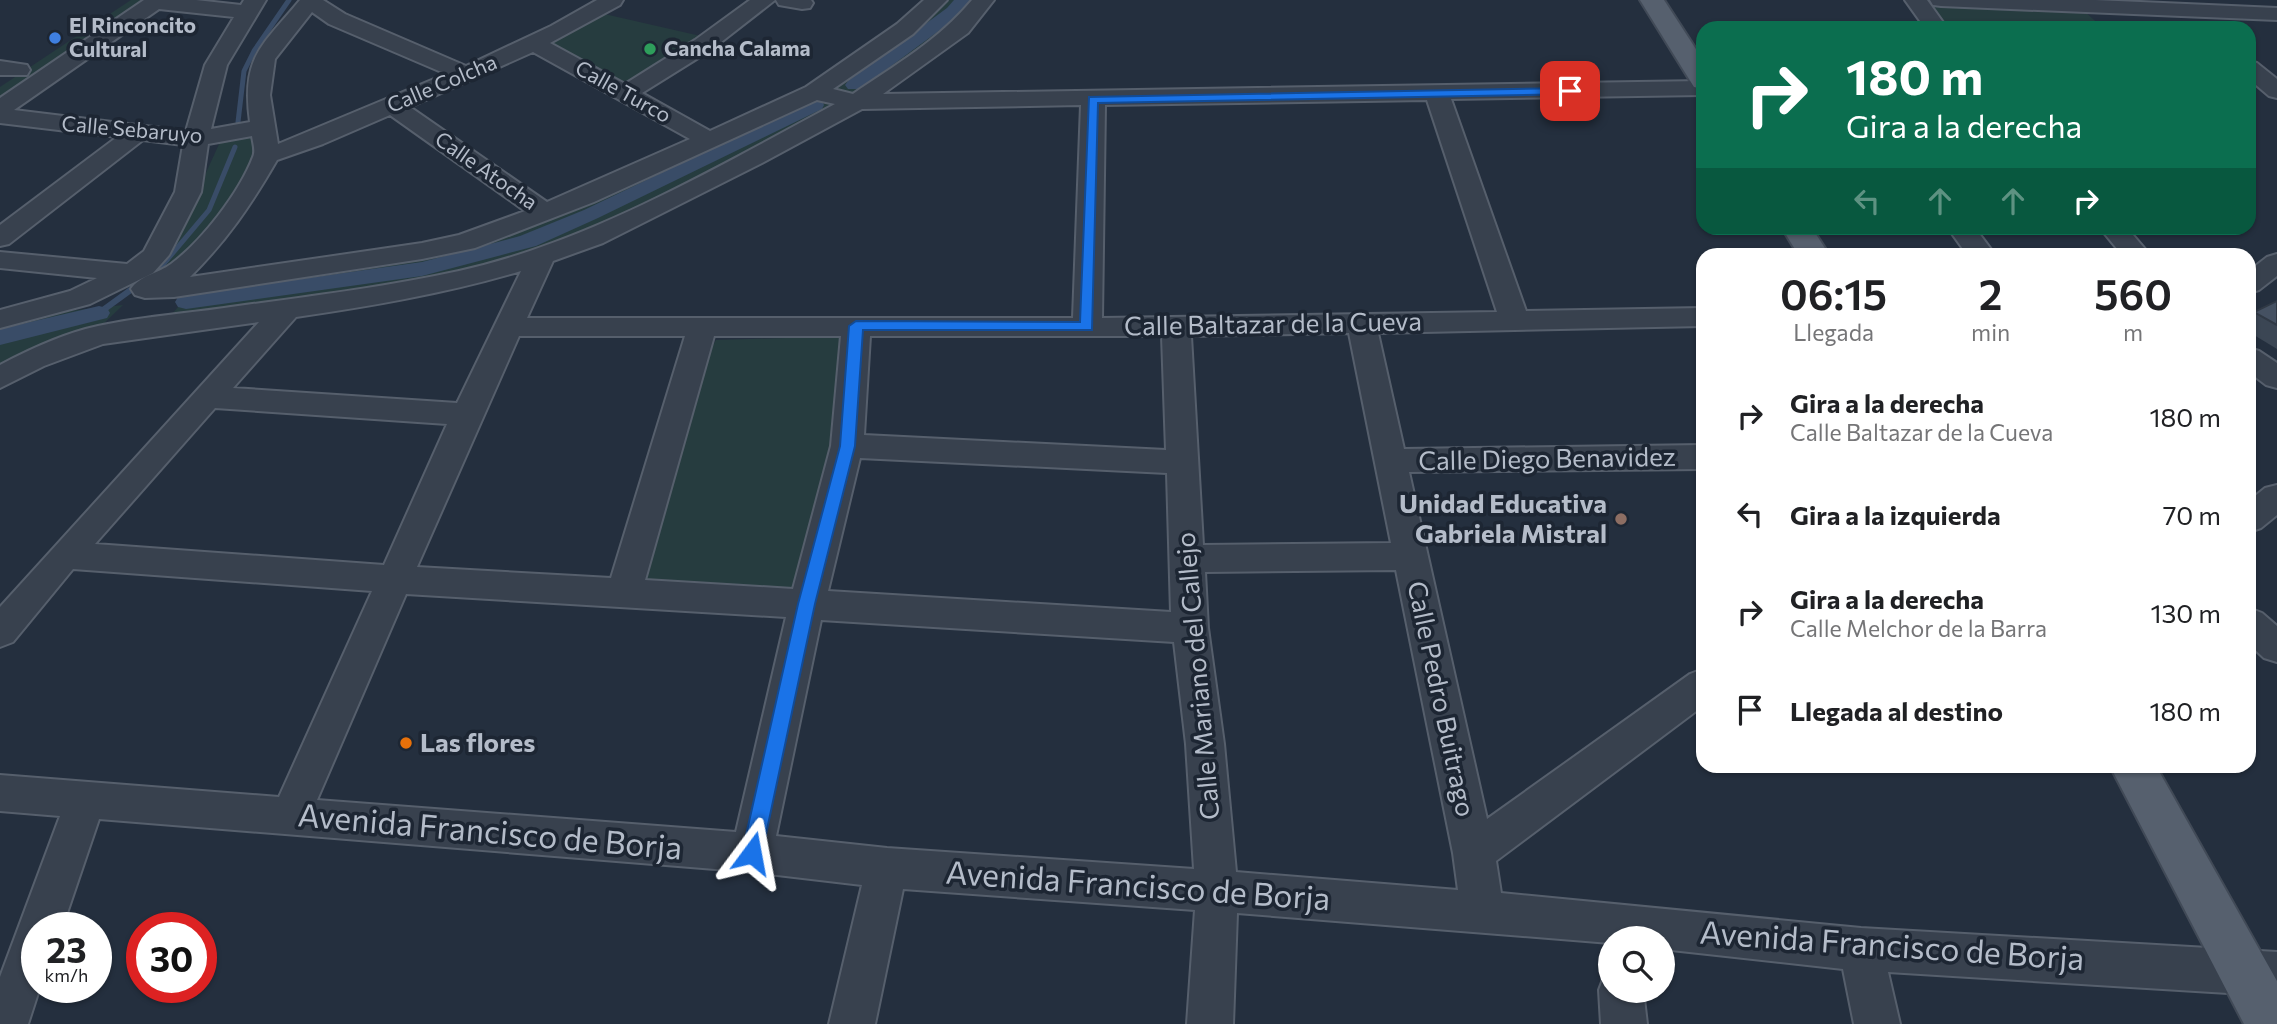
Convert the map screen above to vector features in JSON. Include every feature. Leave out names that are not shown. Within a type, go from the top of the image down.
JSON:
[{"type":"main road","points":[[1652,0],[1696,70]]},
{"type":"main road","points":[[2136,773],[2261,972],[2271,1024]]},
{"type":"street","name":"Calle Colcha","points":[[267,156],[293,148],[466,74],[534,43],[612,0]]},
{"type":"street","points":[[626,93],[703,45],[764,0]]},
{"type":"street","points":[[0,260],[138,281],[177,279],[465,242],[544,212],[711,141],[814,92],[905,29],[936,0]]},
{"type":"street","points":[[0,378],[34,359],[99,335],[286,310],[440,284],[542,256],[594,237],[753,158],[857,102],[933,50],[960,28],[983,0]]},
{"type":"street","points":[[1916,0],[1931,21]]},
{"type":"street","points":[[1941,0],[2174,5],[2277,14]]},
{"type":"street","points":[[0,109],[156,1],[252,6],[216,65],[196,139],[188,192],[155,255],[99,335]]},
{"type":"street","points":[[143,328],[177,279],[236,209],[267,156],[258,95],[264,58],[310,1],[337,19],[466,74]]},
{"type":"street","points":[[2174,5],[2193,21]]},
{"type":"street","name":"Calle Turco","points":[[534,43],[711,141]]},
{"type":"street","points":[[6,73],[41,54]]},
{"type":"street","points":[[2256,74],[2277,91]]},
{"type":"street","points":[[814,92],[857,102],[1696,88]]},
{"type":"street","points":[[1437,94],[1514,320]]},
{"type":"street","points":[[1087,327],[1093,100]]},
{"type":"street","name":"Calle Atocha","points":[[392,105],[544,212]]},
{"type":"street","name":"Calle Sebaruyo","points":[[0,116],[196,139],[264,127]]},
{"type":"street","points":[[0,238],[136,134]]},
{"type":"street","points":[[290,816],[393,579],[542,256]]},
{"type":"street","points":[[2256,279],[2277,263]]},
{"type":"street","points":[[0,319],[138,281]]},
{"type":"street","points":[[0,632],[65,555],[286,310]]},
{"type":"street","name":"Calle Baltazar de la Cueva","points":[[507,327],[1176,327],[1696,317]]},
{"type":"street","name":"Calle Pedro Buitrago","points":[[1361,322],[1474,853],[1482,912]]},
{"type":"street","points":[[624,592],[703,326]]},
{"type":"street","points":[[752,853],[807,604],[847,446],[856,326]]},
{"type":"street","name":"Calle Mariano del Callejo","points":[[1176,327],[1190,628],[1205,744],[1217,891],[1210,1024]]},
{"type":"street","points":[[2256,363],[2277,378]]},
{"type":"street","points":[[208,397],[467,415]]},
{"type":"street","points":[[847,446],[1181,462]]},
{"type":"street","name":"Calle Diego Benavidez","points":[[1390,461],[1696,457]]},
{"type":"street","points":[[65,555],[393,579],[1190,628]]},
{"type":"street","points":[[1186,559],[1410,556]]},
{"type":"street","points":[[2256,629],[2277,647]]},
{"type":"street","points":[[1474,853],[1696,690]]},
{"type":"street","name":"Avenida Francisco de Borja","points":[[0,793],[752,853],[887,868],[1482,912],[1598,927]]},
{"type":"street","points":[[46,912],[86,800]]},
{"type":"street","points":[[852,1024],[887,868]]},
{"type":"street","name":"Avenida Francisco de Borja","points":[[1675,935],[1861,949],[2261,972]]},
{"type":"street","points":[[1861,949],[1877,1024]]},
{"type":"street","points":[[5,1024],[21,980]]},
{"type":"street","points":[[1622,1003],[1624,1024]]},
{"type":"green space","points":[[131,0],[150,0],[0,102],[0,87]]},
{"type":"green space","points":[[942,0],[977,0],[959,21],[855,95],[828,89]]},
{"type":"green space","points":[[1926,6],[2084,11],[2095,21],[1940,21]]},
{"type":"green space","points":[[600,13],[705,37],[628,85],[551,46],[556,37]]},
{"type":"green space","points":[[816,98],[839,104],[677,188],[564,241],[486,266],[402,284],[171,315],[193,290],[450,251]]},
{"type":"green space","points":[[255,137],[253,158],[246,179],[218,220],[148,286],[128,287],[155,265],[199,188],[220,142]]},
{"type":"green space","points":[[123,305],[99,328],[0,368],[0,329],[59,312]]},
{"type":"green space","points":[[850,336],[811,568],[791,589],[639,579],[707,356],[716,340]]},
{"type":"building","points":[[2277,301],[2277,325],[2256,313]]},
{"type":"waterway","points":[[238,122],[244,71],[254,51],[289,0]]},
{"type":"waterway","points":[[854,85],[953,12],[963,0]]},
{"type":"waterway","points":[[186,302],[422,269],[528,241],[591,214],[815,105]]},
{"type":"waterway","points":[[166,261],[209,210],[235,147]]},
{"type":"waterway","points":[[161,266],[167,259]]},
{"type":"waterway","points":[[99,313],[132,289]]},
{"type":"waterway","points":[[0,337],[99,313]]},
{"type":"place","name":"El Rinconcito Cultural","points":[[55,38]]},
{"type":"place","name":"Cancha Calama","points":[[650,49]]},
{"type":"place","name":"Unidad Educativa Gabriela Mistral","points":[[1621,519]]},
{"type":"place","name":"Las flores","points":[[406,743]]},
{"type":"route","points":[[752,853],[807,604],[847,446],[856,326],[1087,327],[1093,100],[1570,91]]}]
